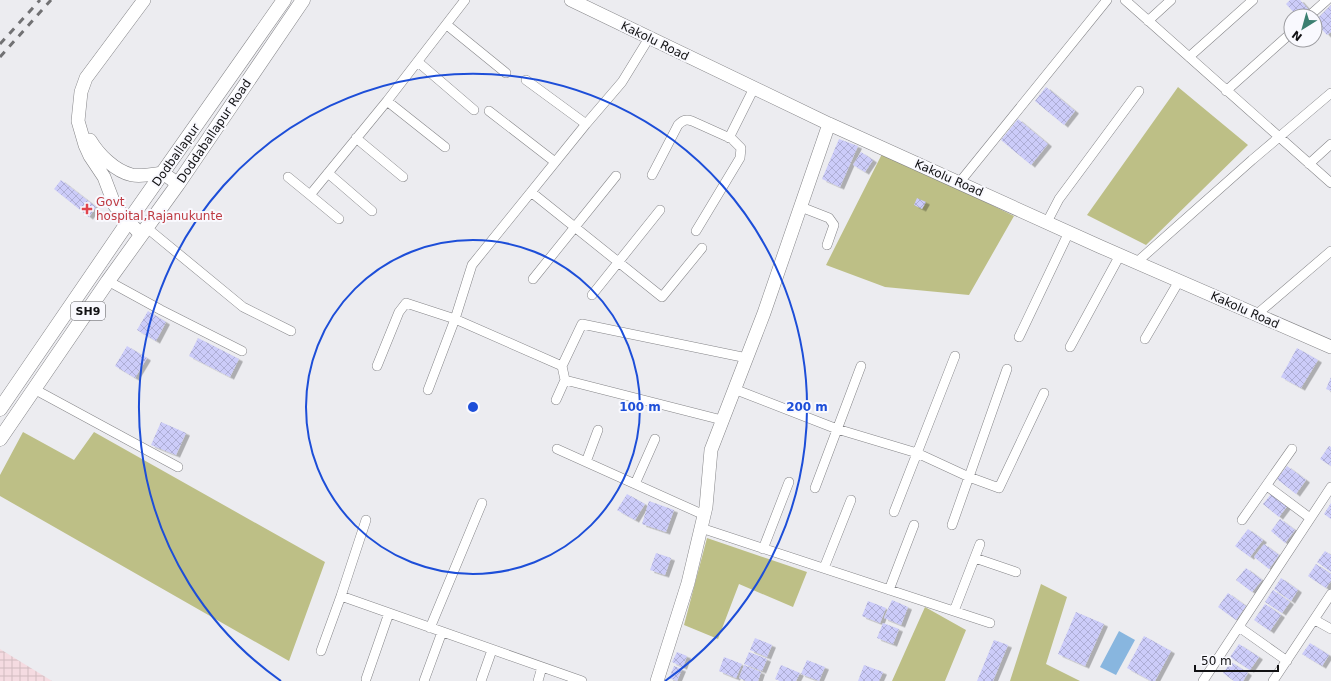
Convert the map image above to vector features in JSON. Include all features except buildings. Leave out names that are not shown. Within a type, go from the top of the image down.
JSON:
[{"type":"main road","points":[[144,0],[89,72],[81,92],[78,121],[85,145],[90,156],[104,177],[115,206],[128,222],[144,232]]},
{"type":"main road","name":"Dodballapur","points":[[0,409],[128,222],[284,0]]},
{"type":"main road","name":"Doddaballapur Road","points":[[0,439],[108,281],[178,184],[303,0]]},
{"type":"main road","name":"Kakolu Road","points":[[571,0],[829,124],[1120,255],[1331,347]]},
{"type":"main road","points":[[79,108],[85,131],[90,141],[97,151],[113,166],[131,175],[142,176],[163,173],[178,184]]},
{"type":"main road","points":[[657,681],[688,583],[706,507],[711,450],[764,313],[829,124]]},
{"type":"street","points":[[310,195],[418,62],[465,0]]},
{"type":"street","points":[[959,183],[1107,0]]},
{"type":"street","points":[[1125,0],[1278,138],[1331,183]]},
{"type":"street","points":[[1148,21],[1171,0]]},
{"type":"street","points":[[1189,57],[1253,0]]},
{"type":"street","points":[[1318,8],[1327,0]]},
{"type":"street","points":[[447,25],[506,73]]},
{"type":"street","points":[[428,390],[455,319],[472,265],[586,124],[622,82],[649,38]]},
{"type":"street","points":[[1226,91],[1283,40]]},
{"type":"street","points":[[418,62],[474,110]]},
{"type":"street","points":[[526,80],[586,124]]},
{"type":"street","points":[[729,138],[754,88]]},
{"type":"street","points":[[1047,222],[1059,199],[1139,91]]},
{"type":"street","points":[[1137,262],[1331,93]]},
{"type":"street","points":[[387,101],[445,147]]},
{"type":"street","points":[[489,111],[555,162]]},
{"type":"street","points":[[652,175],[678,125],[682,121],[692,121],[729,138],[738,144],[741,148],[740,158],[696,230]]},
{"type":"street","points":[[356,138],[403,177]]},
{"type":"street","points":[[1309,164],[1331,144]]},
{"type":"street","points":[[328,173],[372,211]]},
{"type":"street","points":[[533,279],[616,176]]},
{"type":"street","points":[[288,178],[339,219]]},
{"type":"street","points":[[531,192],[662,297],[702,248]]},
{"type":"street","points":[[801,207],[829,218],[834,225],[827,245]]},
{"type":"street","points":[[592,295],[660,210]]},
{"type":"street","points":[[144,232],[243,307],[291,331]]},
{"type":"street","points":[[1020,336],[1069,232]]},
{"type":"street","points":[[1256,315],[1331,251]]},
{"type":"street","points":[[1070,347],[1120,255]]},
{"type":"street","points":[[108,281],[242,351]]},
{"type":"street","points":[[1145,339],[1179,281]]},
{"type":"street","points":[[377,366],[399,312],[406,303],[455,319],[562,366]]},
{"type":"street","points":[[556,400],[565,380],[562,366],[582,324],[747,358]]},
{"type":"street","points":[[894,512],[955,356]]},
{"type":"street","points":[[815,488],[861,366]]},
{"type":"street","points":[[952,525],[1007,369]]},
{"type":"street","points":[[565,380],[722,420]]},
{"type":"street","points":[[34,389],[178,467]]},
{"type":"street","points":[[734,390],[837,429],[917,453],[969,477],[999,488],[1044,393]]},
{"type":"street","points":[[586,462],[598,430]]},
{"type":"street","points":[[635,484],[655,439]]},
{"type":"street","points":[[557,449],[704,515]]},
{"type":"street","points":[[1242,520],[1292,449]]},
{"type":"street","points":[[763,549],[789,482]]},
{"type":"street","points":[[1267,486],[1310,518]]},
{"type":"street","points":[[1203,681],[1331,487]]},
{"type":"street","points":[[824,568],[851,500]]},
{"type":"street","points":[[430,628],[482,503]]},
{"type":"street","points":[[321,651],[366,520]]},
{"type":"street","points":[[889,590],[914,525]]},
{"type":"street","points":[[701,528],[990,623]]},
{"type":"street","points":[[954,611],[980,544]]},
{"type":"street","points":[[975,558],[1016,572]]},
{"type":"street","points":[[1273,681],[1331,594]]},
{"type":"street","points":[[341,596],[582,681]]},
{"type":"street","points":[[366,679],[389,613]]},
{"type":"street","points":[[1315,620],[1331,629]]},
{"type":"street","points":[[1239,627],[1287,661]]},
{"type":"street","points":[[424,681],[442,632]]},
{"type":"street","points":[[481,681],[492,650]]},
{"type":"street","points":[[538,681],[542,667]]},
{"type":"shaded area","points":[[0,649],[52,681],[0,681]]},
{"type":"green space","points":[[1178,87],[1248,145],[1146,245],[1087,215]]},
{"type":"green space","points":[[883,152],[1014,216],[969,295],[885,287],[826,265]]},
{"type":"green space","points":[[23,432],[74,460],[94,432],[325,562],[289,661],[0,496],[0,475]]},
{"type":"green space","points":[[707,538],[807,572],[793,607],[739,584],[718,639],[684,625]]},
{"type":"green space","points":[[1041,584],[1067,597],[1046,664],[1080,681],[1010,681]]},
{"type":"green space","points":[[925,607],[966,630],[945,681],[892,681]]},
{"type":"water","points":[[1119,631],[1135,640],[1116,675],[1100,667]]},
{"type":"railway","points":[[0,44],[40,0]]},
{"type":"railway","points":[[0,57],[51,0]]},
{"type":"place","name":"Govt hospital,Rajanukunte","points":[[87,209]]}]
